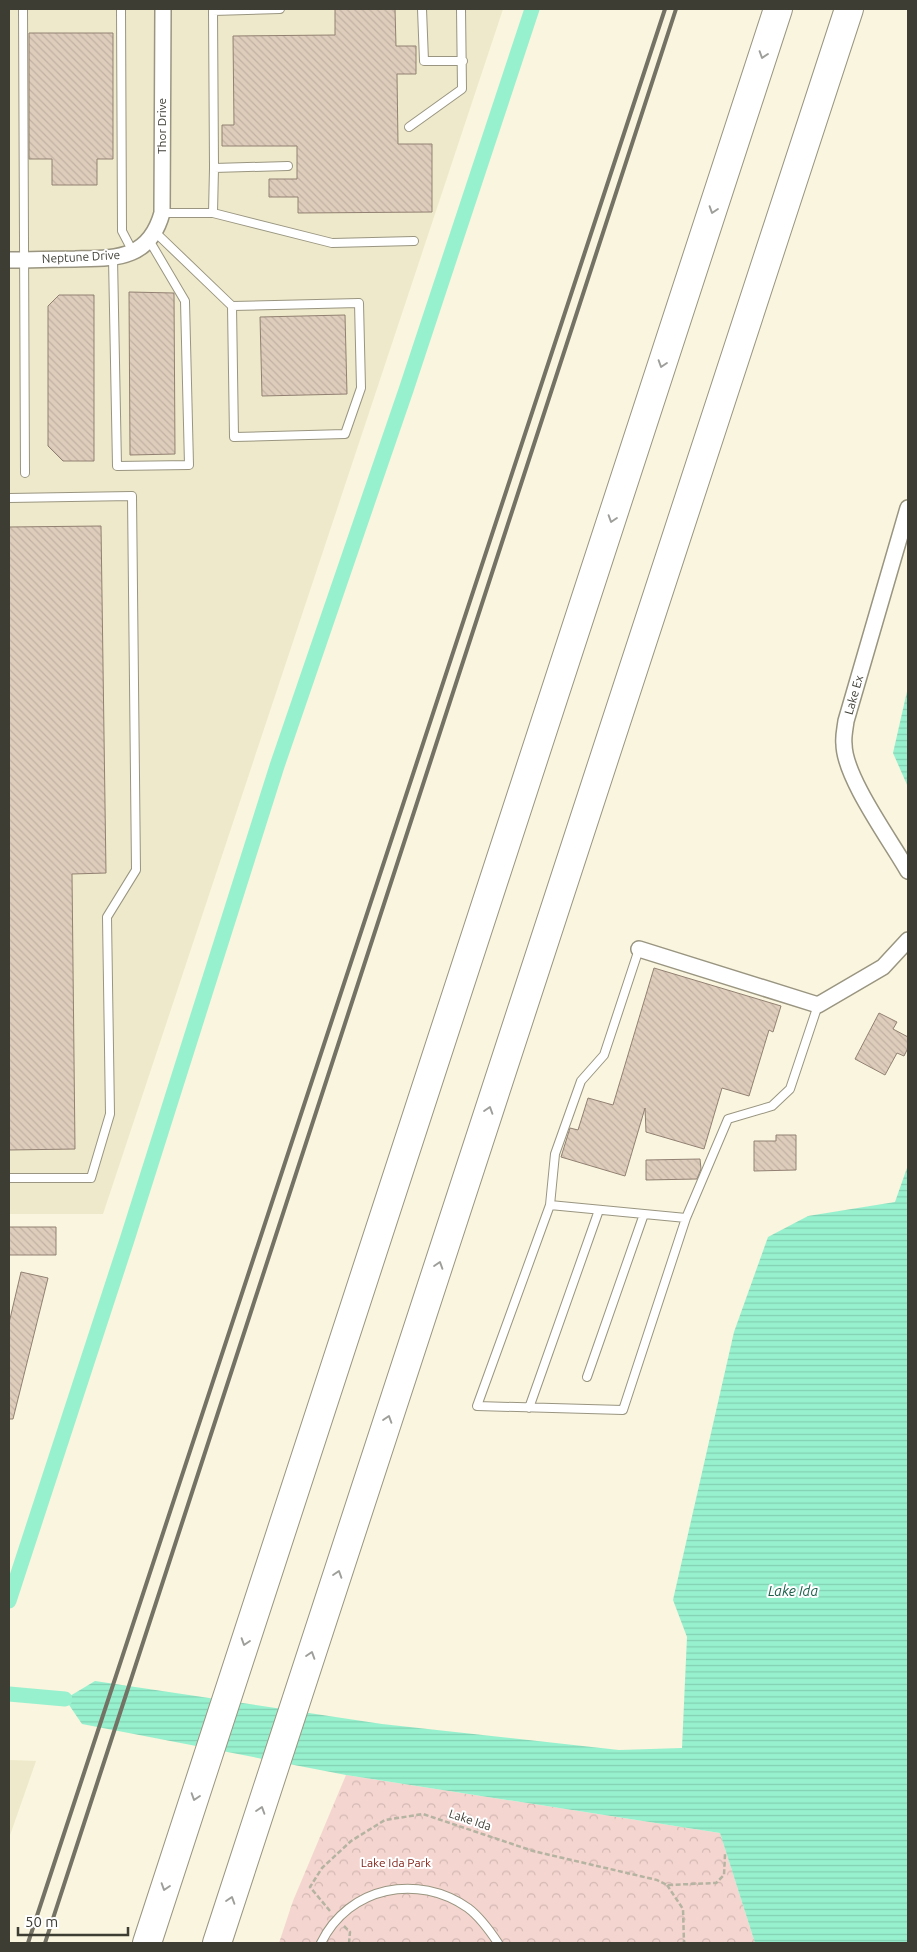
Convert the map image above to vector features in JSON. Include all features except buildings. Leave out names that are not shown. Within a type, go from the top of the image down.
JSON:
[{"type":"highway","points":[[147,1943],[778,9]]},
{"type":"highway","points":[[217,1943],[848,9]]},
{"type":"street","name":"Thor Drive","points":[[152,236],[162,213],[163,9]]},
{"type":"street","name":"Neptune Drive","points":[[16,260],[113,258],[132,252],[152,236]]},
{"type":"street","name":"Lake Ex","points":[[908,508],[846,721],[844,745],[847,762],[858,786],[908,871]]},
{"type":"street","points":[[639,949],[818,1006],[883,968],[908,940]]},
{"type":"lane","points":[[23,9],[16,260],[25,473]]},
{"type":"lane","points":[[121,9],[122,231],[132,252]]},
{"type":"lane","points":[[213,213],[212,11],[280,9]]},
{"type":"lane","points":[[422,9],[424,61],[463,61]]},
{"type":"lane","points":[[409,127],[462,89],[461,9]]},
{"type":"lane","points":[[214,168],[288,166]]},
{"type":"lane","points":[[162,213],[213,213],[332,242],[414,241]]},
{"type":"lane","points":[[113,258],[117,466],[189,465],[186,301],[152,236]]},
{"type":"lane","points":[[152,236],[232,306],[359,303],[361,388],[346,434],[234,437],[232,306]]},
{"type":"lane","points":[[9,498],[132,496],[136,870],[107,917],[110,1114],[91,1178],[9,1178]]},
{"type":"lane","points":[[639,949],[604,1055],[581,1081],[555,1154],[550,1205],[477,1406],[623,1410],[686,1218],[728,1119],[772,1106],[790,1089],[818,1006]]},
{"type":"lane","points":[[550,1205],[686,1218]]},
{"type":"lane","points":[[529,1408],[600,1210]]},
{"type":"lane","points":[[587,1377],[644,1214]]},
{"type":"lane","points":[[321,1943],[337,1919],[362,1900],[381,1892],[404,1888],[429,1890],[469,1909],[498,1943]]},
{"type":"path","name":"Lake Ida","points":[[349,1943],[350,1932],[310,1887],[322,1868],[351,1841],[385,1820],[423,1814],[533,1851],[657,1880],[667,1885],[716,1883],[724,1875],[725,1854]]},
{"type":"path","points":[[667,1885],[683,1909],[684,1943]]},
{"type":"shaded area","points":[[9,9],[503,9],[103,1214],[9,1214]]},
{"type":"shaded area","points":[[9,1760],[36,1761],[9,1838]]},
{"type":"green space","name":"Lake Ida Park","points":[[346,1775],[720,1833],[755,1943],[279,1943],[293,1901]]},
{"type":"water","points":[[908,687],[908,787],[893,753]]},
{"type":"water","name":"Lake Ida","points":[[908,1165],[908,1943],[755,1943],[720,1833],[346,1775],[82,1724],[65,1699],[95,1681],[382,1724],[619,1750],[682,1748],[687,1637],[673,1600],[734,1332],[768,1237],[808,1216],[895,1202]]},
{"type":"waterway","points":[[9,1601],[126,1243],[277,766],[406,390],[532,9]]},
{"type":"waterway","points":[[9,1694],[65,1699]]},
{"type":"railway","points":[[28,1943],[665,9]]},
{"type":"railway","points":[[45,1943],[676,9]]}]
